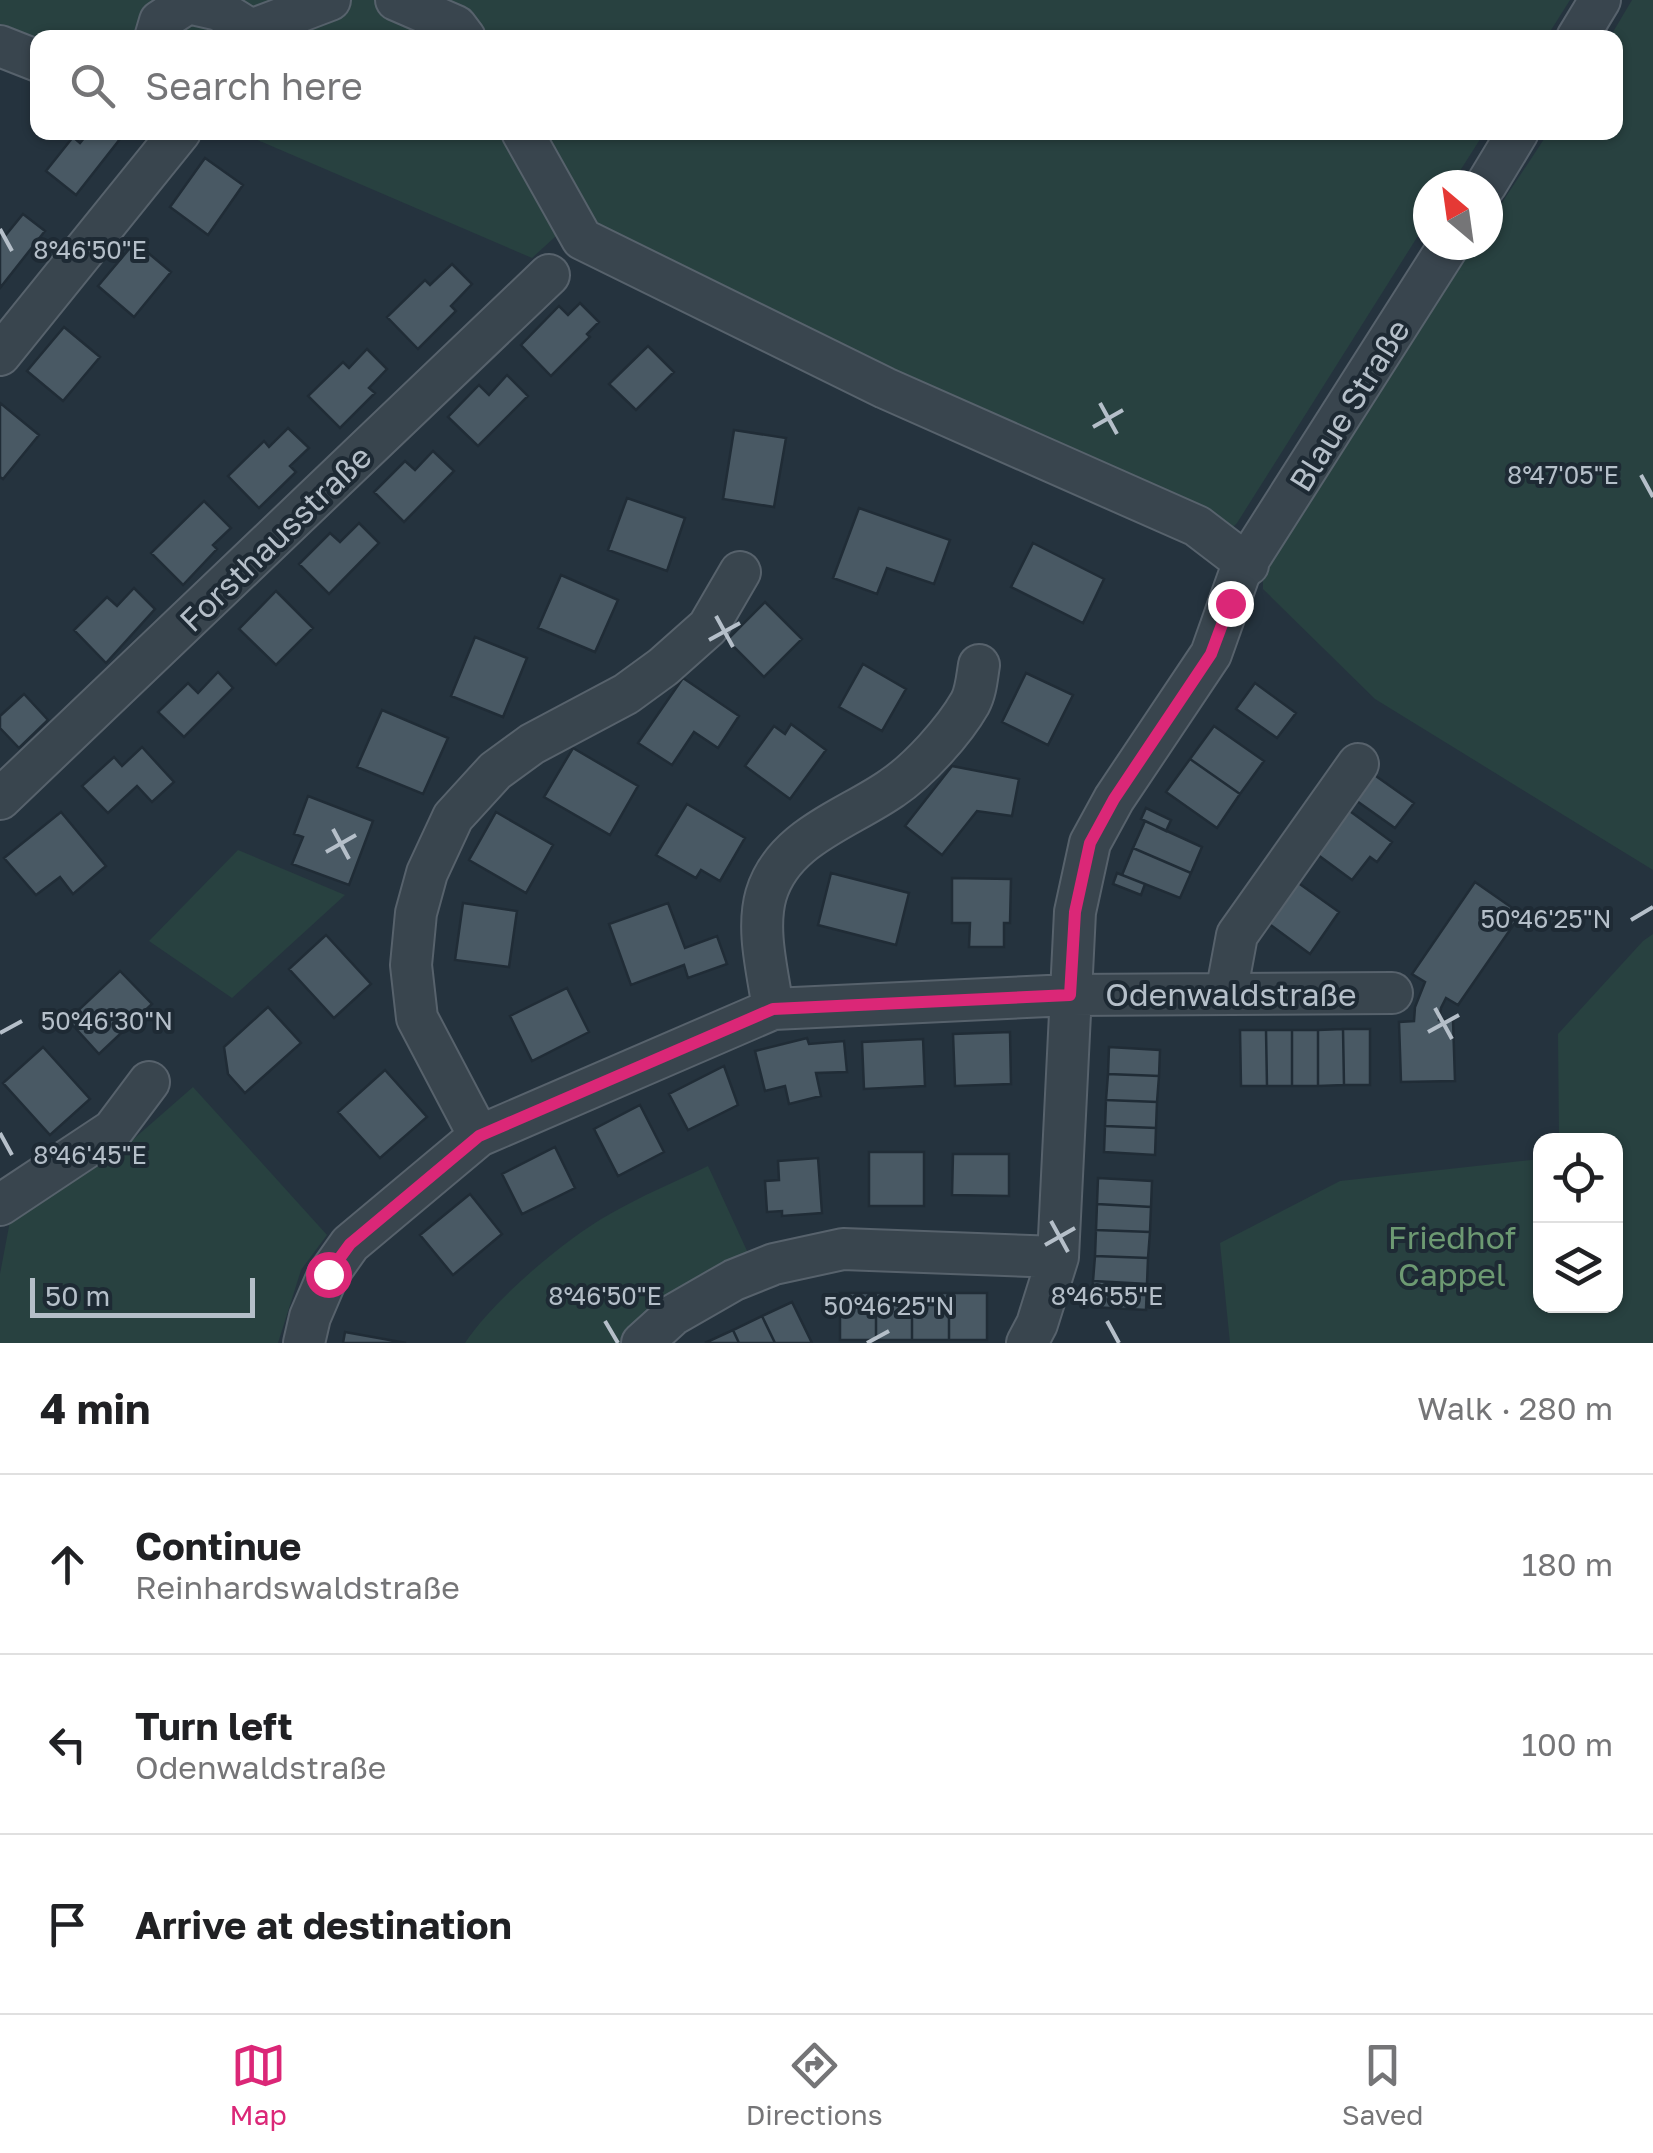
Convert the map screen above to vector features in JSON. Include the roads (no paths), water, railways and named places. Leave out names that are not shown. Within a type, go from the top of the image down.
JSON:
[{"type":"street","points":[[258,30],[330,0]]},
{"type":"street","points":[[396,0],[459,30]]},
{"type":"street","points":[[1582,30],[1600,0]]},
{"type":"street","points":[[157,30],[160,21],[188,4],[218,10],[243,30]]},
{"type":"street","points":[[0,46],[30,58]]},
{"type":"street","points":[[0,355],[174,140]]},
{"type":"street","points":[[526,140],[582,239],[884,388],[1197,526],[1248,564]]},
{"type":"street","points":[[1495,170],[1513,140]]},
{"type":"street","name":"Blaue Straße","points":[[1248,564],[1440,260]]},
{"type":"street","name":"Forsthausstraße","points":[[0,800],[549,276]]},
{"type":"street","name":"Odenwaldstraße","points":[[1027,1343],[1038,1324],[1058,1257],[1075,912],[1090,843],[1114,799],[1211,654],[1239,575],[1248,564]]},
{"type":"street","points":[[479,1136],[418,1018],[411,964],[416,913],[427,873],[452,817],[495,771],[532,744],[626,694],[663,667],[708,627],[740,572]]},
{"type":"street","points":[[773,1009],[762,920],[774,873],[787,856],[822,829],[896,786],[947,735],[972,700],[979,666]]},
{"type":"street","points":[[1226,994],[1237,935],[1358,764]]},
{"type":"street","name":"Odenwaldstraße","points":[[1070,995],[1392,992]]},
{"type":"street","points":[[304,1343],[310,1316],[328,1274],[350,1244],[479,1136],[773,1009],[1070,995]]},
{"type":"street","points":[[0,1205],[113,1130],[149,1082]]},
{"type":"street","points":[[642,1343],[673,1314],[734,1280],[774,1264],[842,1249],[1058,1257]]},
{"type":"park label","name":"Friedhof Cappel","points":[[1452,1256]]}]
